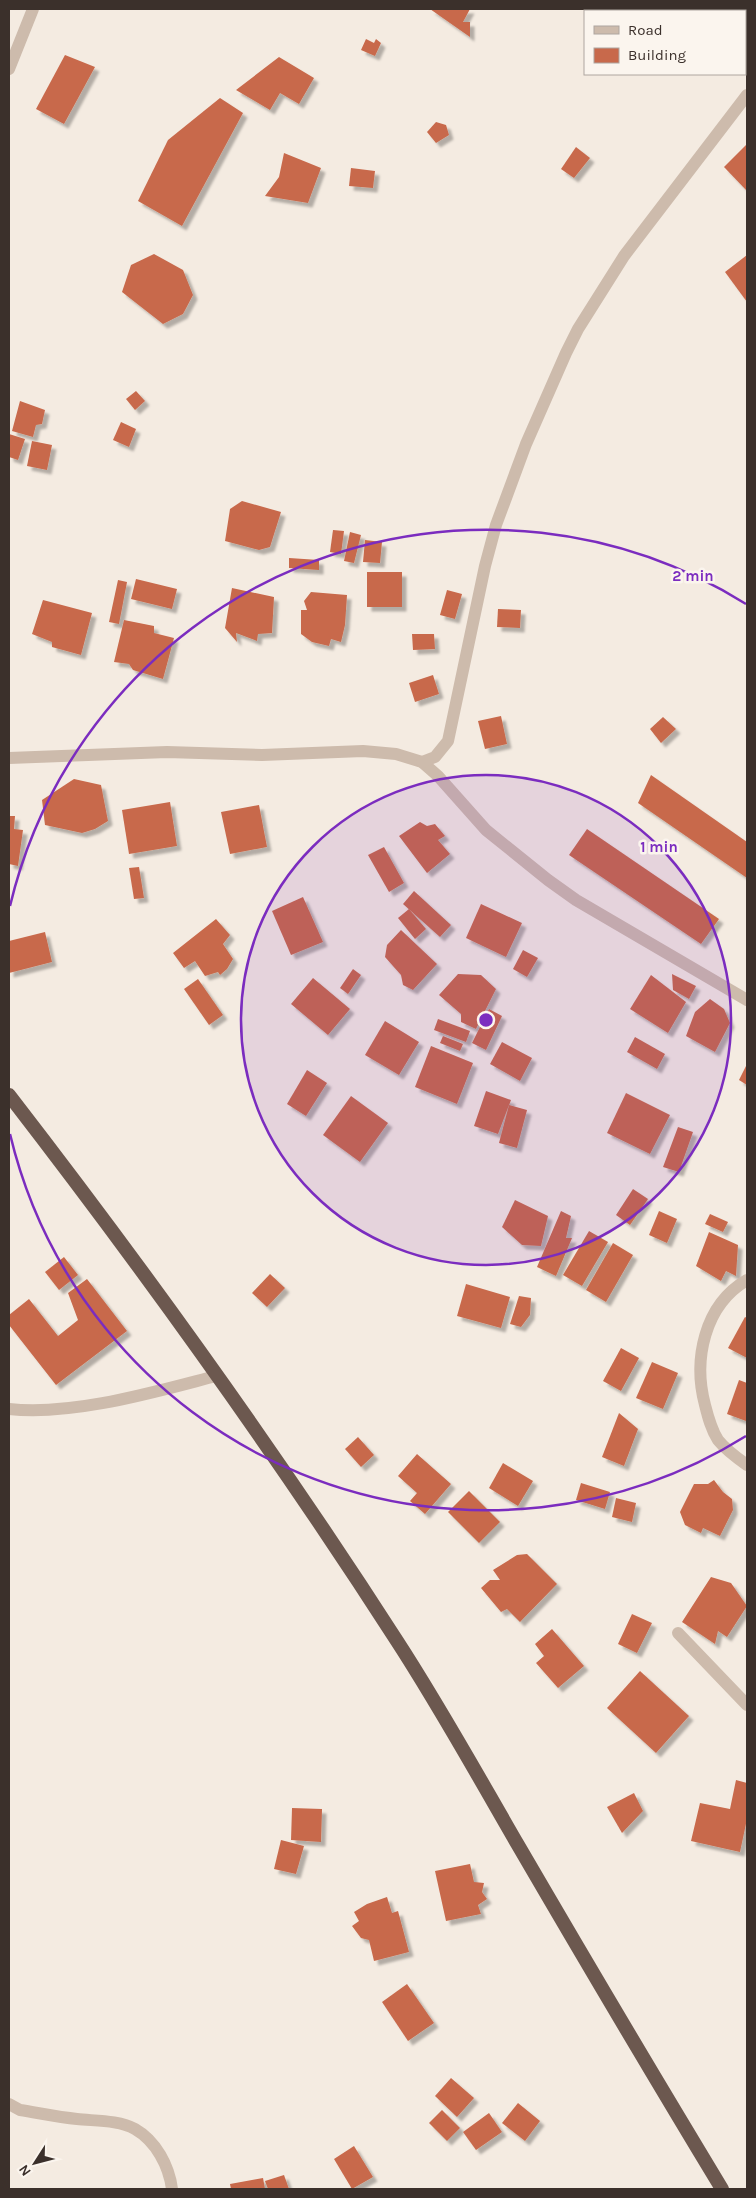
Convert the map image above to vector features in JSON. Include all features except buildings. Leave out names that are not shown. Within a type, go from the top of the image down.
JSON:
[{"type":"highway","points":[[9,1095],[58,1159],[289,1477],[403,1650],[462,1745],[517,1843],[722,2189]]},
{"type":"street","points":[[9,69],[33,9]]},
{"type":"street","points":[[422,762],[435,757],[448,741],[485,566],[496,525],[526,444],[578,329],[624,256],[747,95]]},
{"type":"street","points":[[9,758],[167,752],[262,755],[363,752],[396,754],[422,762],[438,776],[486,830],[548,880],[576,900],[747,1000]]},
{"type":"street","points":[[747,1280],[726,1297],[707,1327],[701,1351],[699,1373],[709,1424],[719,1441],[747,1465]]},
{"type":"street","points":[[9,1410],[26,1411],[85,1405],[154,1392],[216,1376]]},
{"type":"street","points":[[678,1633],[747,1705]]},
{"type":"street","points":[[9,2104],[20,2110],[110,2122],[134,2128],[149,2140],[164,2160],[170,2176],[172,2189]]}]
